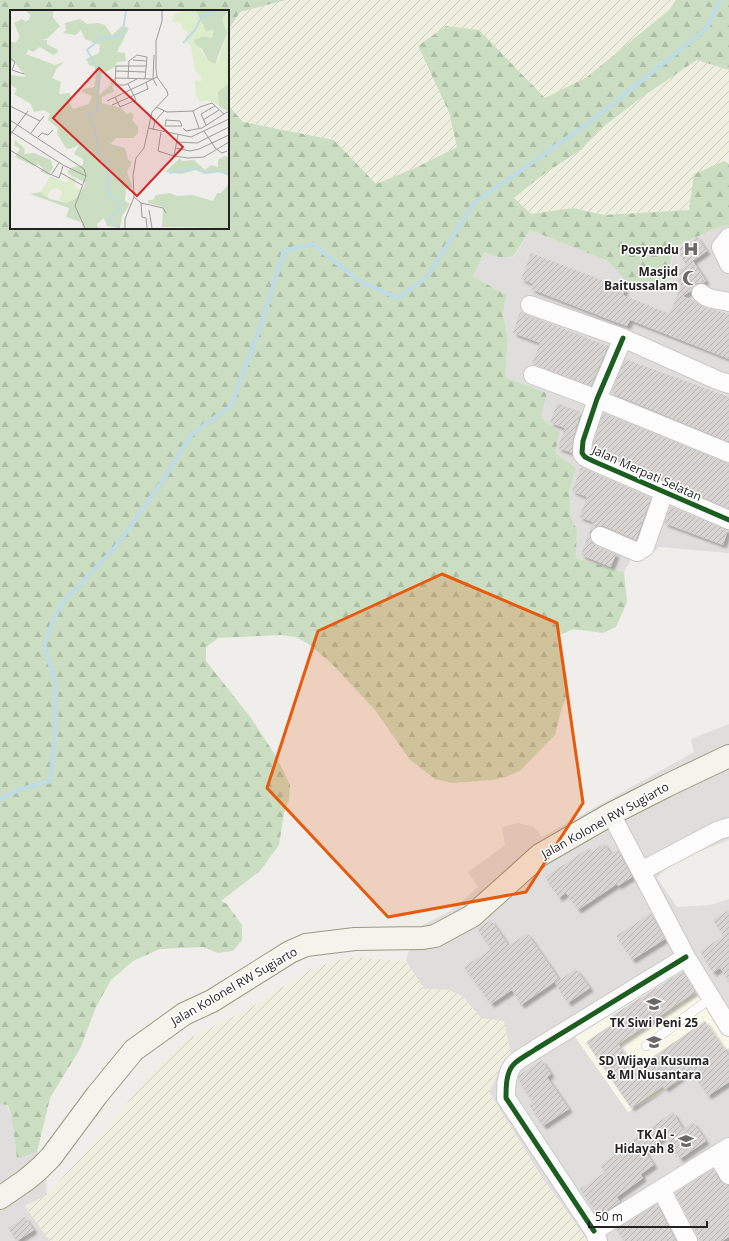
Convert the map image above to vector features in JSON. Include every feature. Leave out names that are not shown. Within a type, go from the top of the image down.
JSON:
[{"type":"main road","name":"Jalan Kolonel RW Sugiarto","points":[[0,1198],[26,1180],[51,1157],[105,1085],[134,1050],[184,1014],[212,1000],[290,952],[306,945],[355,939],[423,938],[435,936],[472,916],[540,855],[611,814],[668,784],[729,756]]},
{"type":"street","points":[[729,237],[721,247],[729,264]]},
{"type":"street","points":[[701,293],[707,299],[729,302]]},
{"type":"street","points":[[530,305],[623,338],[729,384]]},
{"type":"street","name":"Jalan Merpati Selatan","points":[[623,338],[597,398],[583,441],[582,453],[593,461],[729,520]]},
{"type":"street","points":[[533,374],[597,398],[729,453]]},
{"type":"street","points":[[600,536],[637,552],[645,547],[664,492]]},
{"type":"street","points":[[611,814],[686,957],[711,998],[728,1022]]},
{"type":"street","points":[[641,872],[720,830],[729,827]]},
{"type":"street","points":[[686,957],[514,1064],[506,1086],[506,1098],[596,1236],[661,1188],[723,1151],[729,1175]]},
{"type":"street","points":[[661,1188],[688,1241]]},
{"type":"lane","points":[[646,1046],[711,998]]},
{"type":"highlighted area","points":[[442,574],[557,623],[583,803],[526,892],[388,917],[267,788],[318,631]]},
{"type":"shaded area","points":[[729,225],[729,553],[659,547],[647,558],[632,558],[624,572],[576,558],[577,529],[571,519],[569,492],[576,468],[555,453],[560,432],[541,418],[547,393],[505,377],[508,340],[503,315],[506,295],[473,276],[484,253],[502,258],[512,257],[516,254],[530,230],[608,261],[635,290],[666,286],[671,268],[674,247],[712,230]]},
{"type":"shaded area","points":[[729,724],[729,840],[674,861],[657,878],[677,907],[710,905],[729,899],[729,1241],[588,1241],[541,1176],[489,1092],[501,1067],[511,1053],[462,996],[449,990],[424,989],[406,961],[410,946],[416,929],[450,911],[478,887],[468,872],[505,845],[502,827],[518,823],[534,827],[542,837],[694,752],[691,739]]},
{"type":"shaded area","name":"SD Wijaya Kusuma & MI Nusantara","points":[[682,961],[729,1035],[729,1048],[665,1091],[628,1112],[573,1034]]},
{"type":"shaded area","points":[[0,1104],[7,1105],[12,1120],[17,1159],[37,1152],[46,1173],[47,1195],[25,1206],[50,1241],[0,1241]]},
{"type":"green space","points":[[0,0],[286,0],[240,12],[229,28],[229,10],[10,10],[10,229],[229,229],[229,106],[243,122],[334,140],[376,184],[415,168],[457,147],[449,112],[418,46],[446,26],[479,30],[545,98],[587,77],[669,10],[676,0],[729,0],[729,70],[697,60],[642,97],[599,130],[582,149],[544,174],[514,198],[531,214],[573,208],[604,215],[689,210],[694,174],[724,161],[729,164],[729,225],[712,230],[674,247],[666,286],[635,291],[608,261],[530,230],[515,254],[508,258],[484,253],[473,276],[506,295],[503,315],[508,340],[505,377],[547,393],[541,418],[560,432],[555,453],[576,468],[569,492],[571,519],[577,529],[576,558],[624,572],[627,602],[616,627],[603,633],[573,629],[560,635],[569,692],[562,707],[555,735],[521,770],[506,777],[492,780],[452,783],[435,779],[410,760],[375,710],[332,664],[310,645],[296,637],[281,635],[218,638],[206,647],[206,661],[251,718],[277,758],[290,785],[289,800],[284,813],[279,845],[260,871],[221,901],[227,904],[242,925],[242,940],[233,951],[218,953],[203,947],[160,949],[133,961],[111,980],[96,1007],[80,1049],[50,1098],[37,1152],[17,1159],[12,1120],[8,1105],[0,1104]]},
{"type":"green space","points":[[286,0],[676,0],[669,10],[587,77],[545,98],[479,30],[418,46],[449,112],[457,147],[415,168],[376,184],[334,140],[243,122],[229,106],[229,28],[240,12]]},
{"type":"green space","points":[[697,60],[729,70],[729,154],[724,161],[694,174],[690,210],[604,215],[573,208],[531,214],[514,198],[544,174],[582,149],[599,130],[642,97]]},
{"type":"green space","points":[[348,957],[406,961],[424,989],[449,990],[462,996],[481,1018],[504,1021],[511,1053],[501,1067],[489,1092],[541,1176],[588,1241],[50,1241],[25,1206],[47,1195],[111,1123],[151,1074],[186,1040],[247,1010],[311,969]]},
{"type":"building","points":[[697,237],[707,251],[693,261],[706,281],[703,283],[697,283],[691,291],[683,296],[703,307],[729,314],[729,359],[630,320],[627,326],[613,321],[531,289],[533,284],[521,279],[531,253],[625,289],[623,295],[670,314],[681,285],[673,274],[686,265],[677,250]]},
{"type":"building","points":[[520,312],[608,346],[591,386],[532,364],[540,343],[513,333]]},
{"type":"building","points":[[625,359],[729,397],[729,442],[611,393]]},
{"type":"building","points":[[557,403],[581,412],[573,438],[572,453],[558,448],[565,428],[550,423]]},
{"type":"building","points":[[603,413],[729,463],[729,509],[593,449],[593,443]]},
{"type":"building","points":[[581,467],[651,498],[636,540],[604,526],[594,527],[591,532],[590,537],[592,543],[616,554],[611,567],[581,555],[593,522],[579,517],[587,497],[572,491]]},
{"type":"building","points":[[670,506],[728,530],[723,545],[664,523]]},
{"type":"building","points":[[604,843],[611,854],[618,849],[632,877],[618,886],[617,884],[578,910],[566,893],[559,898],[545,877],[589,848],[592,852]]},
{"type":"building","points":[[729,910],[729,982],[720,968],[713,973],[700,951],[724,936],[713,920]]},
{"type":"building","points":[[651,913],[665,939],[632,960],[616,936]]},
{"type":"building","points":[[491,920],[509,946],[527,933],[559,979],[521,1005],[512,990],[491,1004],[464,967],[491,949],[477,929]]},
{"type":"building","points":[[576,969],[590,988],[568,1003],[555,983]]},
{"type":"building","points":[[683,971],[695,992],[618,1044],[635,1069],[705,1021],[729,1056],[729,1082],[708,1096],[691,1070],[665,1089],[663,1086],[631,1108],[586,1042],[615,1022],[611,1016]]},
{"type":"building","points":[[542,1060],[551,1074],[547,1077],[569,1109],[543,1126],[529,1105],[533,1102],[518,1080],[519,1075]]},
{"type":"building","points":[[673,1112],[683,1129],[693,1122],[706,1141],[680,1159],[664,1137],[645,1151],[654,1165],[641,1174],[643,1178],[617,1197],[620,1202],[605,1212],[603,1209],[597,1214],[580,1189],[605,1172],[600,1165],[614,1156],[612,1154]]},
{"type":"building","points":[[713,1169],[720,1181],[729,1185],[729,1237],[722,1241],[700,1241],[675,1193]]},
{"type":"building","points":[[657,1204],[676,1241],[624,1241],[616,1229]]},
{"type":"building","points":[[25,1217],[34,1230],[17,1241],[8,1228]]},
{"type":"waterway","points":[[0,799],[18,790],[50,781],[56,732],[56,683],[44,645],[60,605],[114,549],[162,482],[191,435],[231,406],[263,319],[284,251],[313,244],[359,281],[398,298],[427,277],[474,203],[590,122],[706,29],[720,0]]},
{"type":"cycle path","points":[[623,338],[597,399],[583,441],[582,453],[585,457],[593,461],[729,520]]},
{"type":"cycle path","points":[[594,1231],[506,1098],[506,1085],[509,1071],[511,1067],[522,1058],[686,957]]},
{"type":"place","name":"Posyandu","points":[[691,249]]},
{"type":"place","name":"Masjid Baitussalam","points":[[690,278]]},
{"type":"place","name":"TK Siwi Peni 25","points":[[654,1004]]},
{"type":"place","name":"SD Wijaya Kusuma & MI Nusantara","points":[[654,1042]]},
{"type":"place","name":"TK Al - Hidayah 8","points":[[686,1141]]}]
